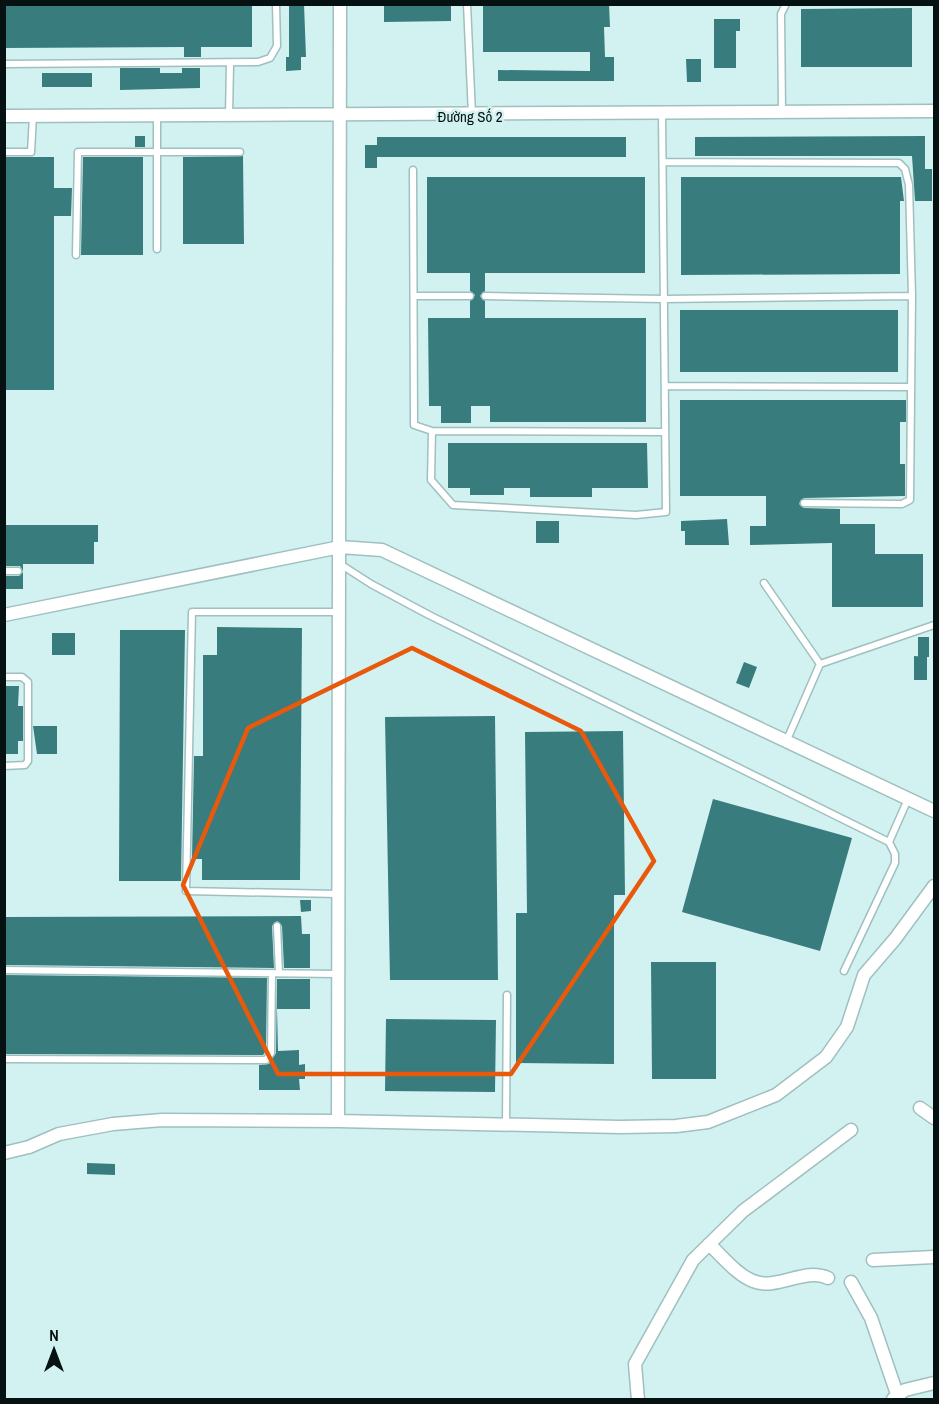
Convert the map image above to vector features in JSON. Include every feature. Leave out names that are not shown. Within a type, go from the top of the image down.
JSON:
[{"type":"street","points":[[338,1120],[340,4]]},
{"type":"street","name":"Đường Số 2","points":[[4,116],[472,116],[934,111]]},
{"type":"street","points":[[4,615],[340,547],[382,550],[934,812]]},
{"type":"street","points":[[4,1153],[29,1147],[59,1134],[113,1124],[162,1120],[338,1120],[676,1126],[708,1122],[776,1095],[826,1057],[847,1027],[864,975],[895,939],[934,886]]},
{"type":"street","points":[[920,1108],[934,1118]]},
{"type":"street","points":[[638,1400],[635,1364],[693,1260],[743,1211],[851,1130]]},
{"type":"street","points":[[709,1244],[755,1282],[774,1282],[814,1275],[828,1278]]},
{"type":"street","points":[[873,1260],[934,1257]]},
{"type":"street","points":[[851,1282],[872,1318],[895,1397],[934,1383]]},
{"type":"lane","points":[[4,64],[258,62],[270,58],[277,46],[276,4]]},
{"type":"lane","points":[[467,4],[472,116]]},
{"type":"lane","points":[[782,113],[781,14],[786,4]]},
{"type":"lane","points":[[229,117],[230,63]]},
{"type":"lane","points":[[432,431],[431,480],[453,505],[636,516],[666,512],[662,114]]},
{"type":"lane","points":[[4,152],[31,152],[33,116]]},
{"type":"lane","points":[[157,117],[157,249]]},
{"type":"lane","points":[[76,255],[78,152],[240,152]]},
{"type":"lane","points":[[663,162],[899,163],[905,168],[909,185],[912,297],[910,500],[902,504],[804,503]]},
{"type":"lane","points":[[413,170],[414,425],[432,431],[665,432]]},
{"type":"lane","points":[[414,297],[470,297]]},
{"type":"lane","points":[[485,297],[664,299],[912,297]]},
{"type":"lane","points":[[665,386],[911,387]]},
{"type":"lane","points":[[340,564],[371,584],[439,620],[889,842],[895,854],[895,863],[844,971]]},
{"type":"lane","points":[[4,571],[18,571]]},
{"type":"lane","points":[[764,584],[820,664]]},
{"type":"lane","points":[[339,894],[186,891],[192,612],[340,612]]},
{"type":"lane","points":[[786,741],[820,664],[934,625]]},
{"type":"lane","points":[[4,677],[22,677],[28,682],[28,761],[26,765],[4,766]]},
{"type":"lane","points":[[889,842],[909,799]]},
{"type":"lane","points":[[4,1059],[266,1060],[271,1053],[277,926]]},
{"type":"lane","points":[[4,970],[339,974]]},
{"type":"lane","points":[[506,1124],[507,995]]},
{"type":"highlighted area","points":[[412,648],[581,731],[654,861],[511,1074],[278,1074],[183,885],[248,728]]},
{"type":"building","points":[[4,4],[252,4],[252,47],[201,47],[201,57],[184,57],[184,47],[4,48]]},
{"type":"building","points":[[289,4],[304,4],[306,57],[301,57],[301,70],[286,71],[286,57],[289,57]]},
{"type":"building","points":[[384,4],[451,4],[451,21],[384,22]]},
{"type":"building","points":[[483,4],[609,4],[610,27],[604,27],[605,57],[614,57],[614,81],[498,81],[498,70],[590,71],[590,52],[483,52]]},
{"type":"building","points":[[912,8],[912,67],[801,67],[801,9]]},
{"type":"building","points":[[714,19],[740,19],[740,31],[736,31],[736,68],[714,68]]},
{"type":"building","points":[[686,59],[701,59],[701,82],[687,82]]},
{"type":"building","points":[[120,68],[160,68],[160,73],[182,73],[182,68],[200,68],[200,88],[120,90]]},
{"type":"building","points":[[42,73],[92,73],[92,87],[42,87]]},
{"type":"building","points":[[135,136],[145,136],[145,147],[135,147]]},
{"type":"building","points":[[925,136],[925,169],[932,169],[932,201],[915,201],[912,156],[695,156],[695,137]]},
{"type":"building","points":[[377,137],[626,137],[626,157],[377,157],[377,168],[365,168],[365,145],[377,145]]},
{"type":"building","points":[[243,156],[244,244],[183,244],[183,157]]},
{"type":"building","points":[[4,157],[54,157],[54,188],[72,188],[71,216],[54,216],[54,390],[4,390]]},
{"type":"building","points":[[83,157],[143,157],[143,255],[81,255]]},
{"type":"building","points":[[427,177],[645,177],[645,273],[485,273],[485,291],[480,296],[485,301],[485,318],[646,318],[646,422],[490,422],[490,406],[471,406],[471,423],[441,423],[441,406],[429,406],[428,318],[470,318],[470,301],[475,295],[470,291],[470,273],[427,273]]},
{"type":"building","points":[[681,177],[901,177],[904,201],[900,201],[900,274],[681,275]]},
{"type":"building","points":[[680,310],[898,310],[898,372],[680,372]]},
{"type":"building","points":[[680,400],[906,400],[906,422],[900,422],[900,464],[905,464],[905,496],[804,498],[799,504],[804,508],[840,509],[840,524],[875,524],[875,554],[923,554],[923,607],[832,607],[832,543],[750,545],[750,526],[766,526],[766,496],[680,496]]},
{"type":"building","points":[[448,443],[647,443],[648,488],[592,488],[592,497],[530,497],[530,488],[504,488],[504,495],[470,495],[470,488],[448,488]]},
{"type":"building","points":[[727,519],[729,545],[685,545],[685,531],[681,531],[681,521]]},
{"type":"building","points":[[536,521],[559,521],[559,543],[536,543]]},
{"type":"building","points":[[4,525],[98,525],[98,542],[94,542],[94,564],[23,564],[23,572],[20,566],[4,566]]},
{"type":"building","points":[[23,572],[23,589],[4,589],[4,576],[19,576]]},
{"type":"building","points":[[217,627],[302,628],[300,880],[202,880],[202,859],[192,859],[194,756],[203,756],[203,655],[217,655]]},
{"type":"building","points":[[120,630],[185,630],[181,881],[119,881]]},
{"type":"building","points":[[52,633],[75,633],[75,655],[52,655]]},
{"type":"building","points":[[918,637],[929,637],[929,657],[918,657]]},
{"type":"building","points":[[914,656],[927,657],[927,680],[914,680]]},
{"type":"building","points":[[744,662],[757,667],[749,688],[736,683]]},
{"type":"building","points":[[4,686],[19,686],[18,706],[23,706],[23,741],[18,741],[18,754],[4,754]]},
{"type":"building","points":[[495,716],[498,980],[390,980],[385,717]]},
{"type":"building","points":[[33,726],[57,726],[57,754],[37,754]]},
{"type":"building","points":[[623,731],[625,895],[614,895],[614,1064],[516,1063],[516,913],[527,913],[525,732]]},
{"type":"building","points":[[713,799],[852,838],[820,951],[682,912]]},
{"type":"building","points":[[300,900],[311,900],[311,911],[301,912]]},
{"type":"building","points":[[301,916],[302,934],[310,934],[310,968],[284,968],[282,926],[277,921],[272,926],[274,968],[4,965],[4,917]]},
{"type":"building","points":[[651,962],[716,962],[716,1079],[652,1079]]},
{"type":"building","points":[[4,975],[267,978],[266,1051],[263,1055],[4,1054]]},
{"type":"building","points":[[277,979],[310,979],[310,1009],[277,1009],[278,1051],[299,1050],[299,1065],[305,1064],[305,1079],[299,1079],[300,1090],[259,1090],[259,1065],[269,1064],[276,1053]]},
{"type":"building","points":[[386,1019],[496,1020],[495,1092],[385,1091]]},
{"type":"building","points":[[87,1163],[115,1164],[115,1175],[87,1174]]}]
